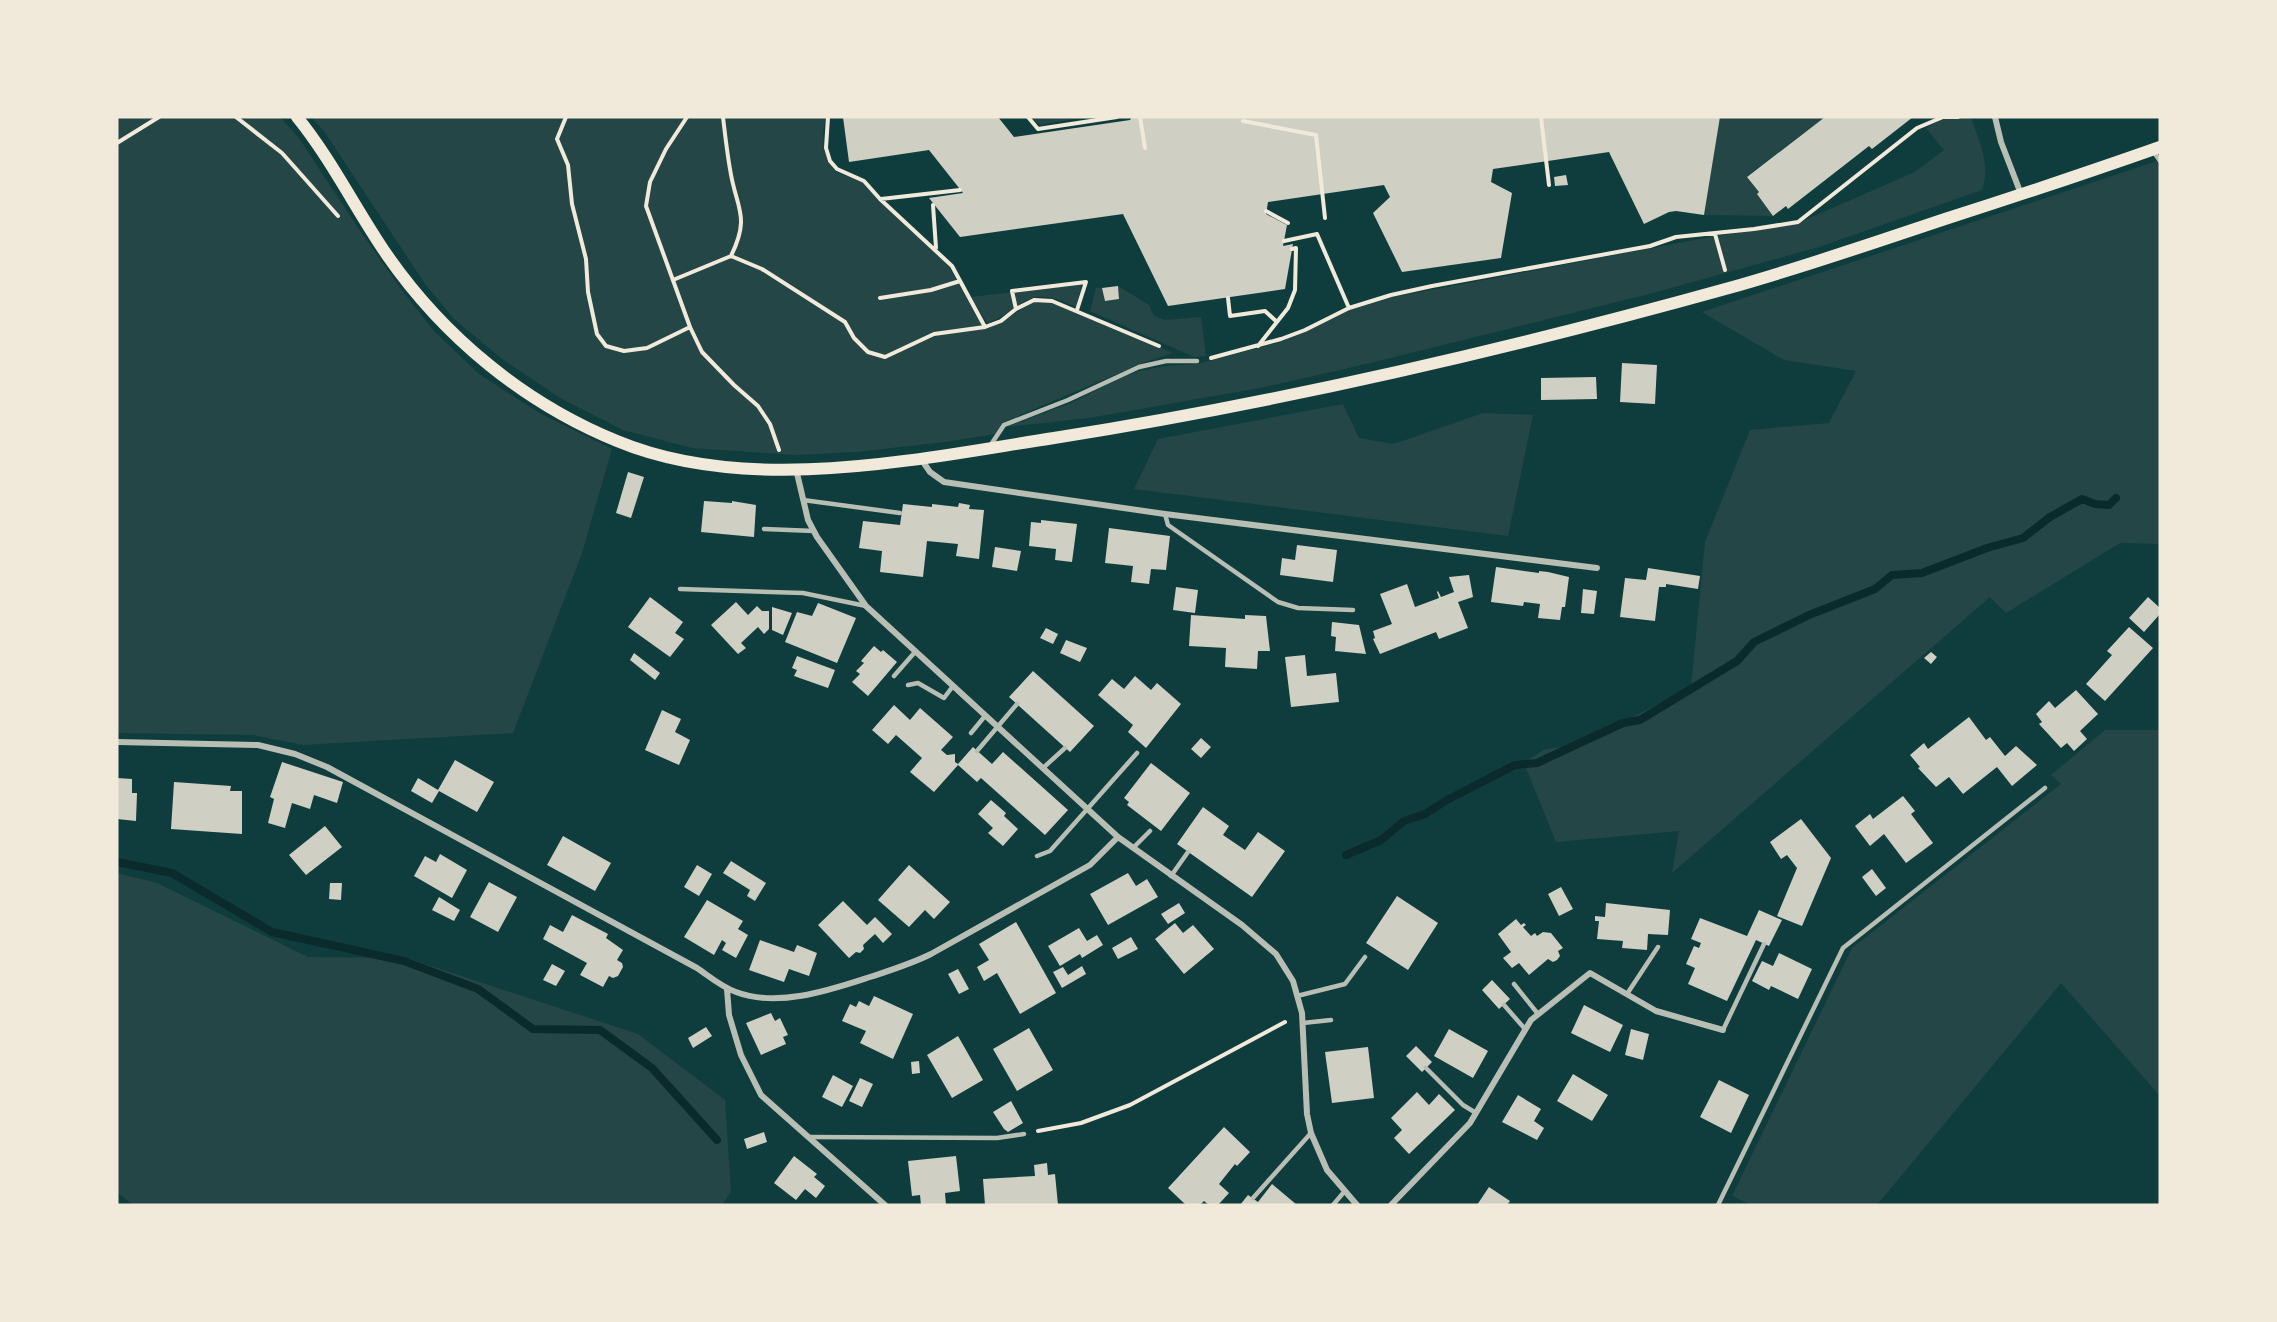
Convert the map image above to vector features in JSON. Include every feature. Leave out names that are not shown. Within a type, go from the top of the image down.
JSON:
[{"type":"main road","points":[[297,117],[314,139],[364,221],[410,286],[459,341],[496,371],[541,402],[610,438],[658,455],[692,464],[790,469],[863,466],[1154,422],[1262,402],[1511,346],[1731,288],[1827,259],[2156,149]]},
{"type":"street","points":[[1995,117],[2001,142],[2021,194]]},
{"type":"street","points":[[921,458],[930,472],[944,482],[1165,514],[1597,568]]},
{"type":"street","points":[[790,469],[814,531],[866,606],[1118,837],[1262,939],[1286,968],[1298,996],[1302,1013],[1307,1114],[1311,1133],[1317,1153],[1327,1170],[1354,1204]]},
{"type":"street","points":[[117,742],[258,746],[295,754],[327,767],[697,968],[727,989],[751,996],[799,997],[821,993],[931,954],[1090,865],[1118,837]]},
{"type":"street","points":[[1391,1205],[1470,1123],[1531,1020],[1590,973],[1656,1011],[1723,1030]]},
{"type":"street","points":[[727,989],[729,1015],[741,1055],[761,1095],[885,1205]]},
{"type":"lane","points":[[2156,149],[2160,161]]},
{"type":"lane","points":[[988,448],[1004,425],[1068,400],[1139,367],[1166,362],[1197,362]]},
{"type":"lane","points":[[802,500],[900,513]]},
{"type":"lane","points":[[1165,514],[1168,525],[1278,602],[1298,608],[1353,610]]},
{"type":"lane","points":[[764,529],[814,531]]},
{"type":"lane","points":[[680,589],[802,592],[866,606]]},
{"type":"lane","points":[[894,675],[915,652]]},
{"type":"lane","points":[[908,686],[918,683],[944,698],[953,686]]},
{"type":"lane","points":[[977,751],[1017,704]]},
{"type":"lane","points":[[971,733],[985,716]]},
{"type":"lane","points":[[1043,768],[1065,748]]},
{"type":"lane","points":[[1037,856],[1050,850],[1137,753]]},
{"type":"lane","points":[[1718,1205],[1843,948],[2045,788]]},
{"type":"lane","points":[[1133,848],[1150,831]]},
{"type":"lane","points":[[1171,876],[1188,852]]},
{"type":"lane","points":[[1723,1030],[1764,944]]},
{"type":"lane","points":[[1627,994],[1658,947]]},
{"type":"lane","points":[[1298,996],[1345,984],[1365,957]]},
{"type":"lane","points":[[1514,984],[1538,1014]]},
{"type":"lane","points":[[1504,1005],[1526,1029]]},
{"type":"lane","points":[[1303,1023],[1330,1020]]},
{"type":"lane","points":[[1426,1068],[1463,1106],[1476,1113]]},
{"type":"lane","points":[[1253,1198],[1311,1133]]},
{"type":"lane","points":[[809,1137],[998,1137],[1024,1134]]},
{"type":"lane","points":[[1333,1205],[1344,1192]]},
{"type":"path","points":[[117,142],[159,117]]},
{"type":"path","points":[[236,117],[282,153],[336,215],[350,220],[364,221]]},
{"type":"path","points":[[566,117],[557,139],[568,165],[572,204],[586,259],[588,292],[597,333],[606,346],[624,351],[647,348],[690,327]]},
{"type":"path","points":[[687,117],[666,148],[650,182],[646,206],[690,327],[702,352],[758,406],[770,424],[790,469]]},
{"type":"path","points":[[673,280],[731,256],[741,237],[741,208],[730,172],[723,117]]},
{"type":"path","points":[[828,117],[826,148],[830,161],[837,169],[864,181],[880,199],[952,266],[985,327]]},
{"type":"path","points":[[1028,117],[1038,129],[1117,117]]},
{"type":"path","points":[[1140,117],[1145,148]]},
{"type":"path","points":[[1541,117],[1549,185]]},
{"type":"path","points":[[1197,362],[1258,346],[1305,330],[1349,308],[1432,286],[1650,246],[1676,237],[1715,234],[1797,222],[1917,128],[1943,117],[1958,117]]},
{"type":"path","points":[[1243,121],[1316,135],[1325,218]]},
{"type":"path","points":[[880,199],[960,190]]},
{"type":"path","points":[[933,205],[936,249]]},
{"type":"path","points":[[1266,211],[1288,223]]},
{"type":"path","points":[[1284,241],[1317,234],[1349,308]]},
{"type":"path","points":[[1715,234],[1725,269]]},
{"type":"path","points":[[1258,346],[1288,308],[1295,290],[1296,248],[1292,249]]},
{"type":"path","points":[[731,256],[762,269],[845,322],[854,338],[868,352],[885,357],[934,333],[985,327],[1001,321],[1016,309],[1034,300],[1052,301],[1077,310],[1166,348]]},
{"type":"path","points":[[880,298],[931,290],[960,281]]},
{"type":"path","points":[[1016,309],[1012,291],[1086,282],[1077,310]]},
{"type":"path","points":[[1228,298],[1230,316],[1265,311],[1277,322]]},
{"type":"path","points":[[1024,1134],[1081,1123],[1130,1105],[1302,1013]]},
{"type":"shaded area","points":[[117,117],[280,117],[299,138],[360,231],[434,331],[479,374],[541,414],[612,449],[582,553],[513,733],[303,745],[253,735],[117,733]]},
{"type":"shaded area","points":[[311,117],[826,117],[823,132],[824,150],[829,163],[836,172],[864,183],[939,255],[951,270],[984,329],[1002,322],[1034,301],[1051,303],[1078,312],[1173,353],[1143,363],[1006,421],[995,434],[945,442],[856,452],[795,455],[692,448],[623,430],[560,398],[502,359],[454,319],[425,284],[324,131]]},
{"type":"shaded area","points":[[1030,117],[1080,117],[1080,118],[1040,125]]},
{"type":"shaded area","points":[[1720,117],[1825,117],[1747,176],[1773,216],[1704,215]]},
{"type":"shaded area","points":[[1971,117],[1983,153],[1985,171],[1982,190],[1819,247],[1653,293],[1260,388],[1089,418],[1006,427],[1071,403],[1122,377],[1165,366],[1197,364],[1281,342],[1349,310],[1393,297],[1716,236],[1798,223],[1915,172],[1944,150],[1926,128],[1942,119]]},
{"type":"shaded area","points":[[2160,160],[2160,544],[2120,543],[2006,613],[1990,597],[1672,873],[1679,831],[1556,842],[1524,763],[1545,749],[1579,745],[1691,687],[1705,542],[1750,430],[1829,423],[1856,371],[1784,360],[1702,312]]},
{"type":"shaded area","points":[[1082,284],[1076,307],[1059,300],[1036,297],[987,323],[971,297]]},
{"type":"shaded area","points":[[1118,286],[1149,305],[1154,316],[1165,320],[1201,317],[1206,356],[1194,357],[1090,311],[1096,288],[1102,288],[1105,301],[1119,299]]},
{"type":"shaded area","points":[[1343,404],[1359,438],[1394,444],[1483,413],[1533,415],[1508,536],[1134,489],[1158,439]]},
{"type":"shaded area","points":[[2105,730],[2160,730],[2160,1096],[2061,983],[1877,1205],[1752,1205],[1732,1196],[1852,948],[2061,784],[2051,775]]},
{"type":"shaded area","points":[[117,873],[157,883],[308,957],[407,958],[638,1034],[725,1100],[731,1192],[722,1205],[133,1205],[117,1192]]},
{"type":"building","points":[[843,117],[998,117],[1014,137],[1130,120],[1132,117],[1720,117],[1704,215],[1669,212],[1644,224],[1609,152],[1493,169],[1491,182],[1512,193],[1501,258],[1402,272],[1373,213],[1390,197],[1384,185],[1268,202],[1266,214],[1287,225],[1283,246],[1293,244],[1285,289],[1168,306],[1123,214],[960,237],[929,198],[963,193],[929,150],[849,162]]},
{"type":"building","points":[[1825,117],[1913,117],[1872,149],[1869,146],[1788,209],[1786,206],[1773,216],[1747,177]]},
{"type":"building","points":[[1566,175],[1568,185],[1555,186],[1554,177]]},
{"type":"building","points":[[1118,286],[1119,299],[1105,301],[1102,288]]},
{"type":"building","points":[[1622,363],[1657,365],[1655,404],[1620,402]]},
{"type":"building","points":[[1596,377],[1597,399],[1541,400],[1541,378]]},
{"type":"building","points":[[628,472],[644,477],[631,518],[616,513]]},
{"type":"building","points":[[704,501],[732,503],[732,501],[756,505],[754,537],[701,532]]},
{"type":"building","points":[[959,503],[970,505],[969,509],[984,510],[979,559],[956,556],[958,544],[927,541],[923,577],[880,572],[882,551],[859,548],[863,521],[900,525],[903,504],[958,507]]},
{"type":"building","points":[[1041,520],[1077,524],[1072,562],[1055,560],[1056,549],[1029,546],[1031,522],[1041,523]]},
{"type":"building","points":[[1109,528],[1170,536],[1166,570],[1151,569],[1149,584],[1131,582],[1133,566],[1105,563]]},
{"type":"building","points":[[1297,545],[1337,550],[1333,582],[1280,575],[1282,558],[1295,560]]},
{"type":"building","points":[[995,547],[1021,551],[1017,571],[992,567]]},
{"type":"building","points":[[1496,567],[1539,573],[1539,571],[1548,572],[1569,577],[1565,607],[1562,607],[1560,620],[1538,618],[1540,604],[1524,602],[1523,606],[1491,602]]},
{"type":"building","points":[[1648,568],[1700,576],[1698,589],[1666,584],[1666,587],[1659,587],[1655,621],[1620,617],[1625,578],[1646,580]]},
{"type":"building","points":[[1469,575],[1473,597],[1458,602],[1468,628],[1439,639],[1436,632],[1380,654],[1373,639],[1375,638],[1373,631],[1392,624],[1380,594],[1407,584],[1415,607],[1439,598],[1438,591],[1441,597],[1454,592],[1449,577]]},
{"type":"building","points":[[1176,587],[1198,590],[1195,613],[1173,610]]},
{"type":"building","points":[[1583,589],[1597,591],[1594,614],[1581,613]]},
{"type":"building","points":[[650,597],[683,622],[675,633],[684,639],[670,657],[628,627]]},
{"type":"building","points":[[2148,597],[2160,608],[2160,614],[2144,632],[2129,618]]},
{"type":"building","points":[[736,602],[748,615],[757,606],[762,611],[769,611],[769,629],[764,634],[758,627],[741,643],[746,648],[738,654],[711,625]]},
{"type":"building","points":[[818,603],[856,618],[837,663],[785,642],[797,612],[812,616]]},
{"type":"building","points":[[772,607],[792,613],[783,635],[772,630]]},
{"type":"building","points":[[1191,615],[1245,619],[1245,615],[1266,616],[1270,651],[1258,651],[1257,669],[1225,667],[1226,648],[1189,646]]},
{"type":"building","points":[[1332,622],[1359,625],[1366,654],[1335,651],[1336,637],[1331,636]]},
{"type":"building","points":[[2129,627],[2153,648],[2105,701],[2086,684],[2112,655],[2107,651]]},
{"type":"building","points":[[1046,628],[1058,634],[1053,644],[1040,638]]},
{"type":"building","points":[[1066,640],[1087,648],[1080,662],[1060,653]]},
{"type":"building","points":[[874,646],[881,652],[883,650],[897,662],[868,696],[852,682],[860,674],[856,671],[864,663],[861,661]]},
{"type":"building","points":[[1931,652],[1937,657],[1931,664],[1924,658]]},
{"type":"building","points":[[634,653],[660,673],[655,680],[630,660]]},
{"type":"building","points":[[1305,655],[1307,676],[1336,673],[1339,702],[1291,707],[1285,657]]},
{"type":"building","points":[[797,656],[835,670],[828,688],[794,676],[797,670],[792,668]]},
{"type":"building","points":[[1033,671],[1094,726],[1070,752],[1009,697]]},
{"type":"building","points":[[1135,676],[1151,690],[1157,683],[1181,704],[1146,748],[1128,732],[1133,725],[1098,695],[1112,679],[1124,689]]},
{"type":"building","points":[[2076,690],[2098,714],[2080,731],[2087,739],[2074,751],[2067,743],[2061,748],[2039,724],[2042,722],[2036,714],[2049,701],[2055,708]]},
{"type":"building","points":[[894,705],[910,720],[920,708],[953,737],[941,750],[947,755],[955,754],[955,762],[958,764],[973,747],[992,764],[1003,752],[1068,810],[1045,835],[981,778],[977,782],[958,765],[934,792],[910,772],[922,758],[896,735],[888,744],[872,730]]},
{"type":"building","points":[[662,710],[681,719],[675,732],[690,740],[679,765],[645,750]]},
{"type":"building","points":[[1969,717],[1986,740],[1990,737],[2005,756],[2016,746],[2037,765],[2012,786],[1997,767],[1963,794],[1949,777],[1936,787],[1918,768],[1920,767],[1910,755],[1924,743],[1928,749]]},
{"type":"building","points":[[1201,738],[1211,747],[1201,758],[1191,749]]},
{"type":"building","points":[[455,760],[494,782],[477,812],[439,791],[432,803],[411,791],[418,778],[438,790]]},
{"type":"building","points":[[282,762],[343,782],[337,803],[314,795],[310,809],[292,803],[285,828],[268,823],[274,799],[270,797]]},
{"type":"building","points":[[1151,763],[1190,793],[1161,831],[1127,805],[1129,802],[1124,798]]},
{"type":"building","points":[[117,778],[132,779],[132,793],[137,793],[136,821],[117,819]]},
{"type":"building","points":[[174,782],[231,786],[230,791],[242,791],[242,834],[171,829]]},
{"type":"building","points":[[1903,796],[1915,811],[1911,814],[1933,843],[1906,863],[1884,834],[1870,846],[1855,826],[1870,814],[1873,819]]},
{"type":"building","points":[[991,800],[1006,813],[1004,816],[1018,829],[1003,846],[988,833],[993,828],[978,814]]},
{"type":"building","points":[[1203,807],[1229,826],[1223,835],[1245,850],[1258,832],[1285,851],[1252,897],[1177,844]]},
{"type":"building","points":[[1801,819],[1831,858],[1802,926],[1777,916],[1797,868],[1787,855],[1781,859],[1770,842]]},
{"type":"building","points":[[325,826],[342,847],[306,875],[289,855]]},
{"type":"building","points":[[563,836],[611,863],[595,891],[547,865]]},
{"type":"building","points":[[440,854],[467,870],[452,898],[414,876],[425,856],[436,862]]},
{"type":"building","points":[[731,861],[766,883],[755,901],[747,896],[750,890],[723,873]]},
{"type":"building","points":[[697,865],[712,874],[699,896],[684,887]]},
{"type":"building","points":[[909,865],[950,902],[934,919],[925,910],[909,927],[878,900]]},
{"type":"building","points":[[1872,869],[1886,888],[1876,896],[1862,877]]},
{"type":"building","points":[[1128,873],[1136,886],[1147,879],[1158,897],[1108,925],[1090,894]]},
{"type":"building","points":[[489,882],[517,897],[498,932],[470,917]]},
{"type":"building","points":[[330,883],[342,883],[341,900],[329,899]]},
{"type":"building","points":[[1561,887],[1573,909],[1559,916],[1548,894]]},
{"type":"building","points":[[1397,896],[1438,923],[1408,970],[1366,943]]},
{"type":"building","points":[[439,897],[460,910],[454,921],[432,910]]},
{"type":"building","points":[[707,900],[743,921],[738,929],[748,935],[736,958],[722,950],[726,943],[722,940],[714,955],[684,937]]},
{"type":"building","points":[[843,901],[867,925],[875,917],[892,934],[883,943],[875,934],[863,945],[864,949],[860,953],[856,952],[849,958],[818,925]]},
{"type":"building","points":[[1179,903],[1185,913],[1168,924],[1161,914]]},
{"type":"building","points":[[1606,903],[1670,910],[1668,935],[1648,934],[1647,950],[1622,948],[1623,941],[1597,939],[1599,921],[1595,921],[1595,916],[1605,917]]},
{"type":"building","points":[[1759,910],[1782,920],[1769,946],[1756,940],[1727,1001],[1688,984],[1695,968],[1686,964],[1694,946],[1699,948],[1701,943],[1691,939],[1700,918],[1747,936]]},
{"type":"building","points":[[572,915],[608,934],[606,938],[623,950],[617,960],[622,963],[623,967],[618,976],[613,978],[609,976],[603,987],[580,975],[587,963],[543,939],[550,925],[563,932]]},
{"type":"building","points":[[1516,919],[1521,925],[1524,923],[1526,925],[1523,927],[1531,936],[1535,933],[1537,936],[1543,932],[1551,933],[1563,948],[1558,951],[1560,956],[1557,960],[1553,962],[1548,959],[1529,975],[1519,963],[1512,968],[1503,958],[1511,952],[1498,934]]},
{"type":"building","points":[[1016,922],[1056,993],[1020,1014],[997,973],[984,981],[977,967],[989,960],[979,944]]},
{"type":"building","points":[[1175,923],[1183,933],[1193,925],[1214,949],[1184,974],[1155,939]]},
{"type":"building","points":[[1079,928],[1087,941],[1097,935],[1103,945],[1082,958],[1080,954],[1060,966],[1048,946]]},
{"type":"building","points":[[1131,937],[1138,949],[1118,959],[1112,948]]},
{"type":"building","points":[[760,940],[794,952],[797,945],[817,953],[809,976],[789,969],[784,982],[749,970]]},
{"type":"building","points":[[1779,953],[1812,969],[1798,999],[1771,986],[1769,990],[1752,981],[1762,961],[1773,966]]},
{"type":"building","points":[[552,964],[565,971],[556,986],[543,980]]},
{"type":"building","points":[[1082,966],[1086,974],[1062,988],[1053,972],[1063,967],[1068,975]]},
{"type":"building","points":[[958,969],[969,989],[959,994],[948,974]]},
{"type":"building","points":[[1492,980],[1510,999],[1499,1009],[1482,990]]},
{"type":"building","points":[[874,996],[913,1014],[893,1059],[860,1043],[866,1031],[842,1021],[850,1004],[856,1007],[859,1001],[869,1006]]},
{"type":"building","points":[[1584,1005],[1623,1025],[1610,1052],[1571,1033]]},
{"type":"building","points":[[771,1013],[775,1021],[780,1018],[788,1035],[783,1037],[786,1044],[761,1055],[746,1023]]},
{"type":"building","points":[[706,1027],[712,1036],[693,1048],[688,1038]]},
{"type":"building","points":[[1029,1028],[1053,1070],[1017,1091],[993,1049]]},
{"type":"building","points":[[1449,1029],[1488,1051],[1473,1078],[1434,1056]]},
{"type":"building","points":[[1631,1029],[1649,1034],[1643,1060],[1625,1055]]},
{"type":"building","points":[[958,1036],[983,1080],[952,1098],[927,1055]]},
{"type":"building","points":[[1416,1046],[1432,1062],[1422,1072],[1406,1056]]},
{"type":"building","points":[[1368,1047],[1374,1098],[1332,1103],[1325,1052]]},
{"type":"building","points":[[919,1061],[920,1073],[912,1074],[911,1062]]},
{"type":"building","points":[[1573,1074],[1608,1095],[1592,1121],[1557,1101]]},
{"type":"building","points":[[833,1075],[853,1086],[842,1107],[822,1097]]},
{"type":"building","points":[[860,1078],[873,1084],[862,1107],[849,1101]]},
{"type":"building","points":[[1719,1080],[1749,1095],[1731,1133],[1700,1117]]},
{"type":"building","points":[[1417,1092],[1429,1105],[1439,1094],[1455,1110],[1409,1154],[1394,1138],[1402,1130],[1391,1118]]},
{"type":"building","points":[[1518,1095],[1541,1109],[1534,1121],[1544,1128],[1537,1140],[1502,1122]]},
{"type":"building","points":[[1011,1101],[1023,1123],[1008,1132],[993,1112]]},
{"type":"building","points":[[1224,1127],[1250,1152],[1237,1166],[1235,1164],[1219,1184],[1229,1193],[1218,1205],[1209,1205],[1204,1201],[1200,1205],[1186,1205],[1168,1188]]},
{"type":"building","points":[[764,1132],[767,1142],[747,1149],[744,1139]]},
{"type":"building","points":[[794,1156],[817,1174],[814,1177],[825,1186],[816,1198],[805,1189],[796,1200],[774,1183]]},
{"type":"building","points":[[956,1156],[960,1191],[945,1193],[946,1205],[921,1205],[920,1195],[912,1196],[908,1161]]},
{"type":"building","points":[[1047,1163],[1048,1175],[1055,1174],[1058,1205],[985,1205],[983,1179],[1035,1176],[1034,1165]]},
{"type":"building","points":[[1272,1184],[1297,1205],[1240,1205],[1248,1195],[1258,1202]]},
{"type":"building","points":[[1489,1187],[1510,1201],[1507,1205],[1477,1205]]},
{"type":"waterway","points":[[1346,855],[1381,840],[1404,821],[1425,814],[1515,765],[1537,763],[1623,723],[1640,720],[1737,661],[1754,642],[1809,615],[1875,589],[1892,575],[1922,573],[1987,548],[2023,538],[2050,517],[2082,499],[2095,504],[2109,505],[2116,498]]},
{"type":"waterway","points":[[117,862],[172,873],[272,932],[404,961],[478,989],[533,1029],[600,1030],[652,1068],[717,1140]]}]
